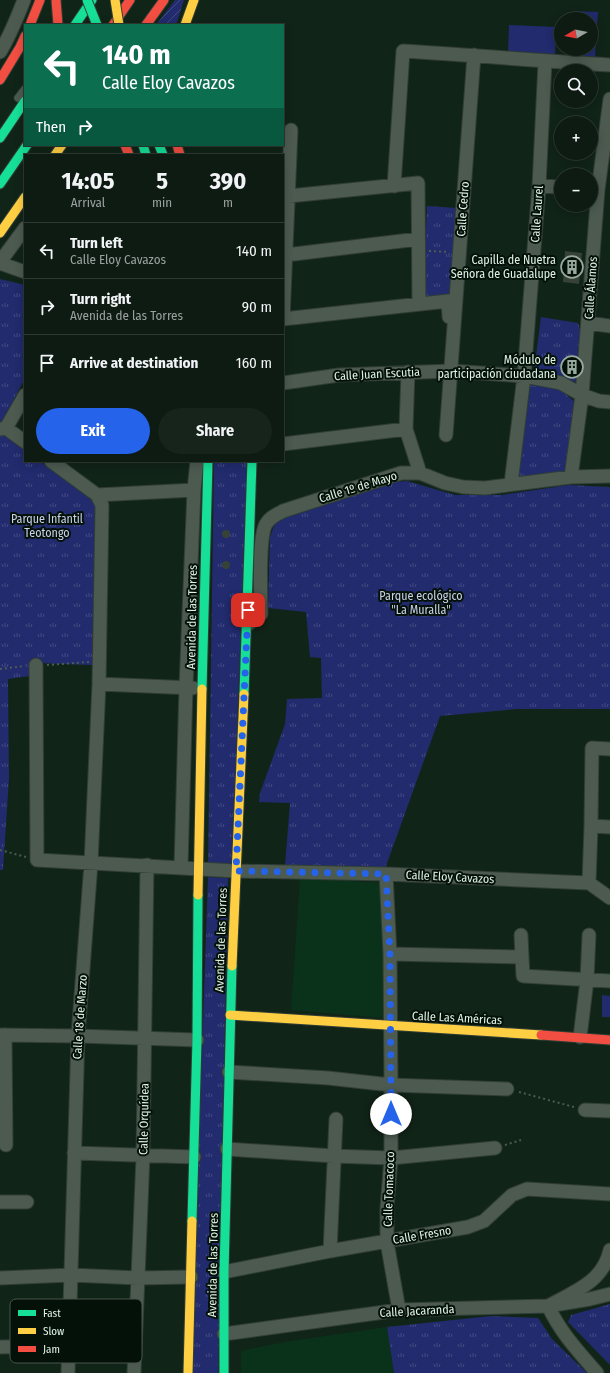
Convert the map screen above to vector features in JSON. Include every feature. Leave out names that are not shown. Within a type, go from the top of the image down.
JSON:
[{"type":"main road","points":[[30,24],[40,0]]},
{"type":"main road","points":[[56,0],[58,24]]},
{"type":"main road","points":[[115,0],[119,24]]},
{"type":"main road","points":[[114,24],[130,0]]},
{"type":"main road","points":[[147,24],[164,0]]},
{"type":"main road","points":[[185,24],[194,0]]},
{"type":"main road","points":[[76,24],[90,3]]},
{"type":"main road","points":[[90,3],[97,24]]},
{"type":"main road","points":[[52,24],[64,6]]},
{"type":"main road","points":[[0,80],[24,38]]},
{"type":"main road","points":[[0,138],[24,102]]},
{"type":"main road","points":[[0,184],[26,146]]},
{"type":"main road","points":[[0,233],[24,198]]},
{"type":"main road","name":"Avenida de las Torres","points":[[188,1373],[197,1040],[198,869],[208,462]]},
{"type":"main road","name":"Avenida de las Torres","points":[[224,1373],[224,1272],[230,1015],[248,625],[252,462]]},
{"type":"main road","name":"Calle Las Américas","points":[[230,1015],[610,1040]]},
{"type":"street","points":[[0,52],[24,0]]},
{"type":"street","points":[[394,186],[403,51],[474,55],[545,62],[610,65]]},
{"type":"street","name":"Calle Cedro","points":[[446,435],[474,55]]},
{"type":"street","name":"Calle Laurel","points":[[511,484],[524,376],[539,186],[545,62]]},
{"type":"street","name":"Calle Álamos","points":[[571,477],[582,395],[600,190],[610,99]]},
{"type":"street","points":[[284,298],[291,130]]},
{"type":"street","points":[[289,196],[418,183],[419,304]]},
{"type":"street","points":[[539,186],[554,186]]},
{"type":"street","points":[[24,229],[0,263],[24,272]]},
{"type":"street","points":[[286,255],[418,245]]},
{"type":"street","points":[[284,319],[448,301],[450,327],[453,338]]},
{"type":"street","points":[[588,323],[610,326]]},
{"type":"street","name":"Calle Juan Escutia","points":[[284,383],[339,375],[451,371],[524,376],[561,383],[582,395],[599,401],[610,402]]},
{"type":"street","points":[[408,372],[406,429],[420,473]]},
{"type":"street","points":[[24,397],[3,429],[24,441]]},
{"type":"street","points":[[284,444],[406,429]]},
{"type":"street","points":[[52,462],[97,494],[194,490]]},
{"type":"street","points":[[181,867],[186,687],[196,462]]},
{"type":"street","name":"Calle 1º de Mayo","points":[[248,625],[261,614],[262,538],[265,525],[270,518],[283,511],[401,473],[420,473],[445,483],[463,487],[485,488],[571,477],[610,476]]},
{"type":"street","name":"Calle 18 de Marzo","points":[[70,1299],[78,1036],[91,863],[99,684],[102,505],[97,494]]},
{"type":"street","points":[[36,665],[37,860]]},
{"type":"street","points":[[99,684],[202,688]]},
{"type":"street","points":[[610,749],[592,748],[589,884],[610,898]]},
{"type":"street","points":[[591,826],[610,827]]},
{"type":"street","name":"Calle Eloy Cavazos","points":[[37,860],[236,871],[386,874],[589,884]]},
{"type":"street","name":"Calle Orquídea","points":[[137,1299],[143,1156],[147,865]]},
{"type":"street","name":"Calle Tomacoco","points":[[386,874],[390,954],[391,1085],[391,1158],[387,1208],[387,1242],[399,1310]]},
{"type":"street","points":[[521,935],[523,976],[610,981]]},
{"type":"street","points":[[580,1037],[587,980],[589,935]]},
{"type":"street","points":[[390,954],[522,958]]},
{"type":"street","points":[[6,1145],[2,1035],[197,1040]]},
{"type":"street","points":[[229,1072],[328,1078],[391,1085],[507,1089]]},
{"type":"street","points":[[585,1110],[610,1111]]},
{"type":"street","points":[[330,1251],[336,1119]]},
{"type":"street","points":[[227,1149],[391,1158],[495,1148]]},
{"type":"street","points":[[74,1153],[194,1157]]},
{"type":"street","name":"Calle Fresno","points":[[224,1272],[330,1251],[468,1227],[484,1221],[512,1195],[527,1189],[610,1194]]},
{"type":"street","points":[[0,1202],[27,1202]]},
{"type":"street","points":[[597,1373],[567,1339],[556,1323],[548,1306],[588,1284],[600,1273],[608,1259],[610,1250]]},
{"type":"street","points":[[0,1278],[71,1275],[138,1278],[191,1277]]},
{"type":"street","name":"Calle Jacaranda","points":[[224,1334],[399,1310],[548,1306],[610,1294]]},
{"type":"street","points":[[0,1347],[10,1347]]},
{"type":"street","name":"Calle Orquídea","points":[[134,1363],[134,1373]]},
{"type":"lane","points":[[73,24],[90,3],[98,0]]},
{"type":"lane","points":[[80,24],[90,3]]},
{"type":"lane","points":[[12,106],[24,90]]},
{"type":"lane","points":[[0,134],[24,101]]},
{"type":"path","points":[[418,245],[460,253]]},
{"type":"path","points":[[0,668],[99,661]]},
{"type":"path","points":[[0,850],[37,860]]},
{"type":"path","points":[[507,1089],[585,1110]]},
{"type":"path","points":[[495,1148],[521,1140]]},
{"type":"shaded area","points":[[300,878],[383,883],[384,1018],[291,1010]]},
{"type":"shaded area","points":[[387,1327],[394,1373],[241,1373],[241,1351],[284,1342]]},
{"type":"green space","points":[[175,0],[184,0],[176,24],[157,24]]},
{"type":"green space","points":[[574,11],[598,12],[574,12]]},
{"type":"green space","points":[[509,25],[554,27],[554,54],[508,51]]},
{"type":"green space","points":[[427,206],[457,208],[449,299],[423,301]]},
{"type":"green space","points":[[0,279],[24,285],[24,380],[0,424]]},
{"type":"green space","points":[[541,317],[578,323],[581,333],[576,382],[534,371]]},
{"type":"green space","points":[[529,385],[557,387],[576,403],[568,472],[516,478]]},
{"type":"green space","name":"Parque Infantil Teotongo","points":[[5,434],[24,448],[24,462],[41,462],[95,503],[92,665],[37,663],[37,675],[8,679],[9,778],[3,870],[0,870],[0,435]]},
{"type":"green space","points":[[214,462],[247,462],[232,866],[208,864]]},
{"type":"green space","name":"Parque ecológico \"La Muralla\"","points":[[407,481],[455,495],[502,495],[569,485],[610,487],[610,709],[517,709],[440,716],[385,869],[285,865],[290,803],[259,802],[260,793],[285,724],[287,699],[322,698],[321,658],[310,657],[306,612],[268,608],[270,537],[275,523],[282,518],[384,483]]},
{"type":"green space","points":[[208,877],[228,878],[218,1373],[191,1373]]},
{"type":"green space","points":[[602,995],[610,996],[610,1017],[602,1017]]},
{"type":"green space","points":[[610,1304],[609,1364],[568,1322],[571,1315]]},
{"type":"green space","points":[[491,1316],[538,1318],[552,1339],[587,1373],[394,1373],[387,1327]]},
{"type":"building","name":"Capilla de Nuetra Señora de Guadalupe","points":[[565,251],[582,253],[579,284],[563,282]]},
{"type":"building","name":"Módulo de participación ciudadana","points":[[568,357],[577,358],[575,377],[566,377]]},
{"type":"building","points":[[226,530],[229,531],[229,537],[226,538],[223,537],[222,534],[223,531]]},
{"type":"building","points":[[226,561],[229,562],[229,568],[226,569],[223,568],[222,565],[223,562]]},
{"type":"traffic: fast","points":[[87,0],[97,24]]},
{"type":"traffic: fast","points":[[76,24],[92,0]]},
{"type":"traffic: fast","points":[[0,138],[24,102]]},
{"type":"traffic: fast","points":[[0,184],[26,146]]},
{"type":"traffic: fast","points":[[143,146],[146,154]]},
{"type":"traffic: fast","points":[[159,146],[163,154]]},
{"type":"traffic: fast","points":[[202,689],[208,462]]},
{"type":"traffic: fast","points":[[244,694],[252,462]]},
{"type":"traffic: fast","points":[[192,1221],[197,1040],[198,895]]},
{"type":"traffic: fast","points":[[224,1373],[224,1272],[232,966]]},
{"type":"traffic: slow","points":[[115,0],[119,24]]},
{"type":"traffic: slow","points":[[185,24],[194,0]]},
{"type":"traffic: slow","points":[[56,154],[61,146]]},
{"type":"traffic: slow","points":[[0,233],[24,198]]},
{"type":"traffic: slow","points":[[198,895],[202,689]]},
{"type":"traffic: slow","points":[[232,966],[244,694]]},
{"type":"traffic: slow","points":[[230,1015],[541,1035]]},
{"type":"traffic: slow","points":[[188,1373],[192,1221]]},
{"type":"traffic: jam","points":[[30,24],[40,0]]},
{"type":"traffic: jam","points":[[56,0],[58,24]]},
{"type":"traffic: jam","points":[[114,24],[130,0]]},
{"type":"traffic: jam","points":[[147,24],[164,0]]},
{"type":"traffic: jam","points":[[0,80],[24,38]]},
{"type":"traffic: jam","points":[[125,146],[129,154]]},
{"type":"traffic: jam","points":[[177,146],[180,154]]},
{"type":"traffic: jam","points":[[541,1035],[610,1040]]},
{"type":"place","name":"Capilla de Nuetra Señora de Guadalupe","points":[[572,267]]},
{"type":"place","name":"Módulo de participación ciudadana","points":[[572,367]]},
{"type":"route","points":[[248,610],[236,871],[386,874],[390,954],[391,1114]]}]
